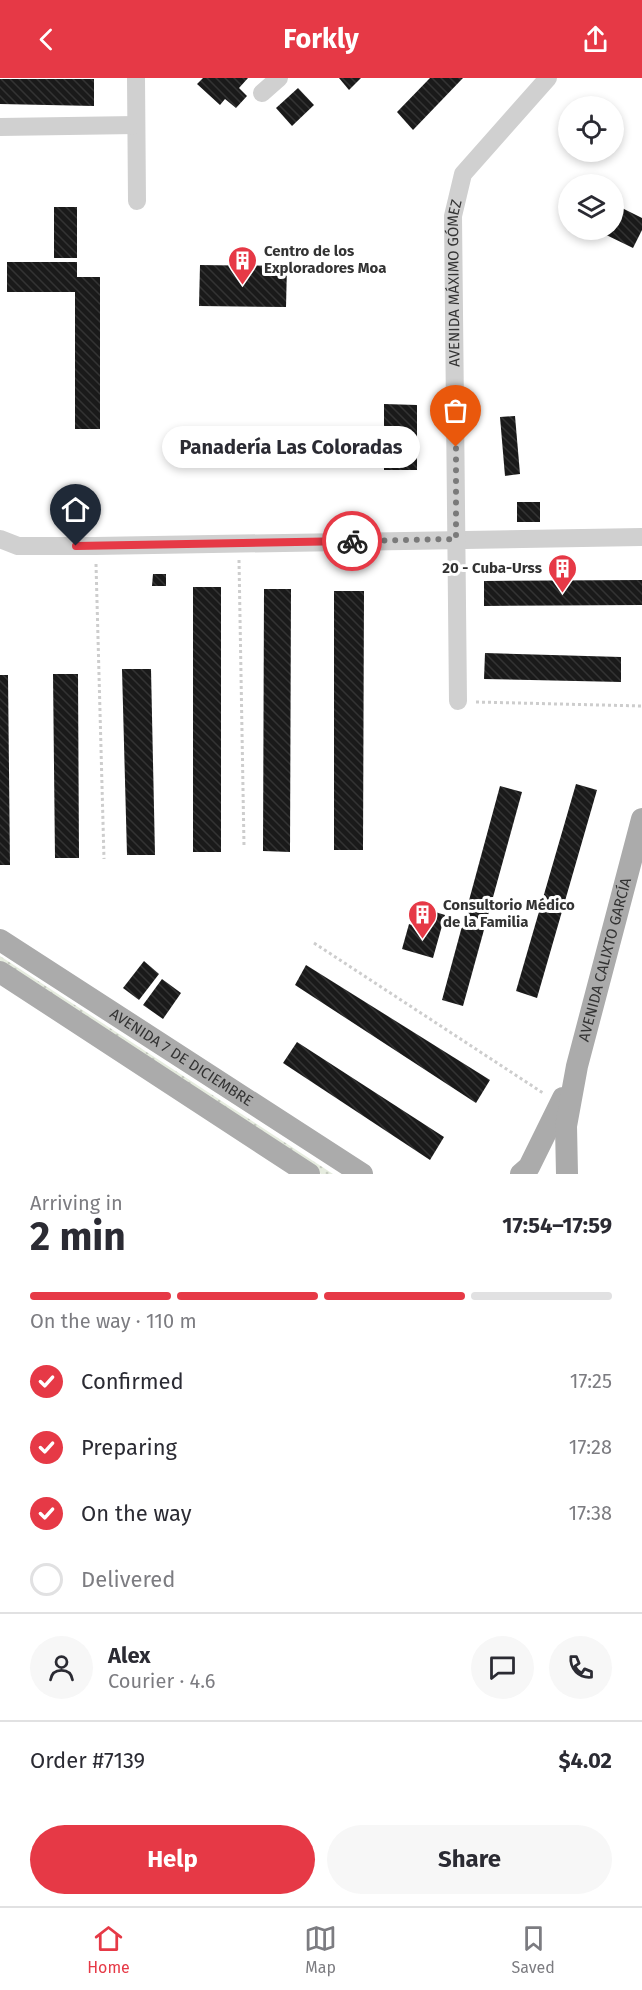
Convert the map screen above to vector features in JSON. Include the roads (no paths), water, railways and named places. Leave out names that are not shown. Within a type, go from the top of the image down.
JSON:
[{"type":"main road","name":"AVENIDA CALIXTO GARCÍA","points":[[567,1174],[566,1126],[577,1066],[642,819]]},
{"type":"main road","name":"AVENIDA 7 DE DICIEMBRE","points":[[0,940],[362,1174]]},
{"type":"main road","name":"AVENIDA 7 DE DICIEMBRE","points":[[0,972],[309,1174]]},
{"type":"main road","name":"AVENIDA CALIXTO GARCÍA","points":[[521,1174],[529,1167],[577,1066]]},
{"type":"street","points":[[136,78],[137,201]]},
{"type":"street","points":[[262,93],[279,78]]},
{"type":"street","name":"AVENIDA MÁXIMO GÓMEZ","points":[[458,701],[453,216],[463,174],[548,78]]},
{"type":"street","points":[[0,127],[136,125]]},
{"type":"street","points":[[0,539],[18,546],[95,546],[642,537]]},
{"type":"place","name":"Centro de los Exploradores Moa","points":[[243,286]]},
{"type":"place","name":"Panadería Las Coloradas","points":[[456,447]]},
{"type":"place","name":"20 - Cuba-Urss","points":[[563,594]]},
{"type":"place","name":"Consultorio Médico de la Familia","points":[[422,940]]}]
